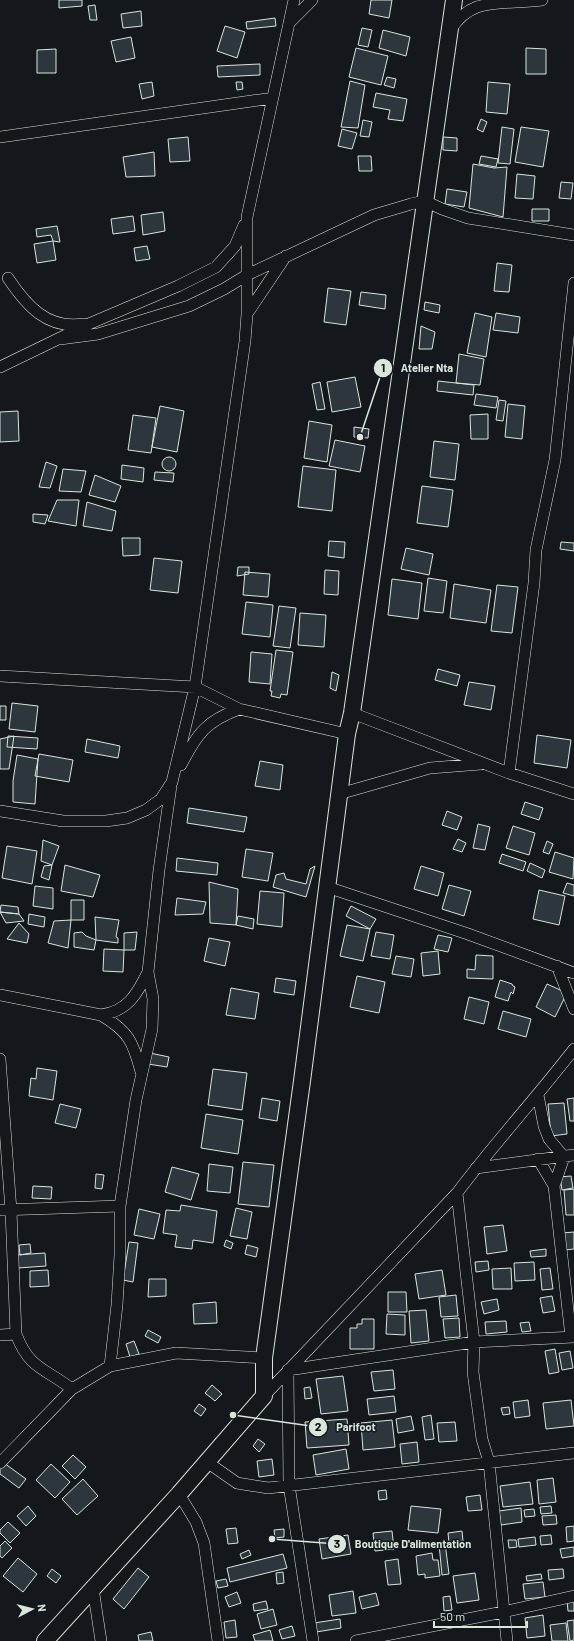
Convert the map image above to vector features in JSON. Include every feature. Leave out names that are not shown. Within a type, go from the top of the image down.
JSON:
[{"type":"main road","points":[[45,1641],[179,1494],[264,1396],[264,1358],[302,1081],[346,734],[352,712],[454,0]]},
{"type":"street","points":[[0,367],[91,323],[178,286],[216,267],[235,246],[247,218],[294,0]]},
{"type":"street","points":[[290,22],[312,0]]},
{"type":"street","points":[[449,32],[458,20],[477,8],[496,4],[542,0]]},
{"type":"street","points":[[0,137],[273,98]]},
{"type":"street","points":[[60,339],[98,334],[189,306],[224,289],[247,275],[374,215],[425,201],[468,218],[574,235]]},
{"type":"street","points":[[110,1366],[117,1305],[120,1206],[136,1100],[152,1028],[152,999],[148,972],[159,870],[172,782],[195,687],[245,341],[247,314],[247,218]]},
{"type":"street","points":[[247,314],[286,256]]},
{"type":"street","points":[[8,278],[29,306],[43,317],[63,325],[91,323]]},
{"type":"street","points":[[509,773],[534,584],[536,550],[555,460],[574,283]]},
{"type":"street","points":[[0,676],[195,687],[239,709],[346,734]]},
{"type":"street","points":[[0,811],[63,821],[106,821],[127,818],[146,810],[161,799],[172,782],[190,747],[204,729],[220,716],[239,709]]},
{"type":"street","points":[[352,712],[509,773],[574,794]]},
{"type":"street","points":[[339,794],[430,768],[484,763]]},
{"type":"street","points":[[327,887],[460,931],[574,973]]},
{"type":"street","points":[[557,966],[574,1009]]},
{"type":"street","points":[[101,1015],[120,1010],[131,1001],[148,972]]},
{"type":"street","points":[[0,995],[101,1015],[116,1024],[129,1038],[136,1054],[142,1075]]},
{"type":"street","points":[[264,1396],[457,1194],[476,1168],[538,1095],[574,1049]]},
{"type":"street","points":[[0,1059],[5,1210],[16,1334],[21,1349],[32,1362],[72,1389]]},
{"type":"street","points":[[538,1095],[549,1139],[569,1156]]},
{"type":"street","points":[[476,1168],[569,1156]]},
{"type":"street","points":[[554,1186],[569,1156]]},
{"type":"street","points":[[288,1370],[474,1342],[572,1337],[554,1186],[538,1159]]},
{"type":"street","points":[[457,1194],[474,1342],[473,1372],[482,1439],[489,1462],[507,1641]]},
{"type":"street","points":[[5,1210],[120,1206]]},
{"type":"street","points":[[0,1335],[16,1334]]},
{"type":"street","points":[[0,1462],[72,1389],[110,1366],[176,1353],[264,1358]]},
{"type":"street","points":[[288,1370],[289,1485],[312,1641]]},
{"type":"street","points":[[207,1462],[237,1483],[268,1488],[574,1453]]},
{"type":"street","points":[[179,1494],[196,1522],[204,1543],[218,1641]]},
{"type":"street","points":[[93,1588],[101,1641]]},
{"type":"street","points":[[356,1641],[503,1612],[573,1595]]},
{"type":"building","points":[[59,0],[82,0],[82,6],[59,8]]},
{"type":"building","points":[[371,0],[392,0],[389,18],[369,14]]},
{"type":"building","points":[[95,5],[97,20],[90,20],[88,6]]},
{"type":"building","points":[[141,11],[142,26],[123,28],[121,14]]},
{"type":"building","points":[[275,18],[276,26],[247,29],[246,22]]},
{"type":"building","points":[[225,26],[245,32],[237,58],[217,51]]},
{"type":"building","points":[[362,28],[372,30],[368,47],[358,45]]},
{"type":"building","points":[[383,30],[410,37],[406,56],[379,48]]},
{"type":"building","points":[[131,37],[135,58],[116,62],[111,41]]},
{"type":"building","points":[[356,48],[388,56],[381,85],[349,77]]},
{"type":"building","points":[[526,48],[546,49],[546,74],[526,74]]},
{"type":"building","points":[[56,49],[56,73],[37,73],[37,50]]},
{"type":"building","points":[[260,64],[260,75],[218,77],[217,66]]},
{"type":"building","points":[[387,77],[396,79],[394,88],[384,85]]},
{"type":"building","points":[[350,81],[365,85],[358,128],[341,127]]},
{"type":"building","points":[[152,82],[154,96],[142,99],[139,84]]},
{"type":"building","points":[[236,82],[242,82],[243,89],[237,90]]},
{"type":"building","points":[[488,82],[510,84],[507,114],[486,112]]},
{"type":"building","points":[[376,93],[407,99],[403,121],[388,119],[390,110],[373,107]]},
{"type":"building","points":[[481,119],[487,122],[483,132],[477,129]]},
{"type":"building","points":[[363,120],[372,122],[369,137],[360,136]]},
{"type":"building","points":[[502,127],[514,129],[510,164],[498,163]]},
{"type":"building","points":[[521,127],[549,131],[543,167],[515,162]]},
{"type":"building","points":[[342,129],[357,133],[352,149],[338,146]]},
{"type":"building","points":[[188,137],[190,161],[170,162],[168,139]]},
{"type":"building","points":[[443,137],[457,138],[457,151],[443,150]]},
{"type":"building","points":[[154,152],[155,176],[126,177],[123,157]]},
{"type":"building","points":[[358,156],[371,156],[372,171],[359,171]]},
{"type":"building","points":[[481,156],[498,159],[496,167],[479,164]]},
{"type":"building","points":[[473,164],[494,168],[507,167],[503,217],[469,208]]},
{"type":"building","points":[[517,174],[535,176],[533,199],[515,198]]},
{"type":"building","points":[[561,182],[573,183],[571,199],[559,198]]},
{"type":"building","points":[[447,189],[467,192],[464,207],[445,204]]},
{"type":"building","points":[[532,209],[549,209],[549,221],[532,221]]},
{"type":"building","points":[[163,212],[165,231],[143,235],[141,215]]},
{"type":"building","points":[[133,216],[135,231],[113,234],[111,219]]},
{"type":"building","points":[[57,226],[60,242],[53,241],[51,235],[37,237],[36,229]]},
{"type":"building","points":[[53,241],[56,260],[37,263],[34,244]]},
{"type":"building","points":[[147,246],[150,259],[136,261],[134,248]]},
{"type":"building","points":[[497,263],[512,265],[509,292],[494,291]]},
{"type":"building","points":[[328,288],[351,291],[346,325],[324,322]]},
{"type":"building","points":[[361,292],[386,295],[385,309],[359,305]]},
{"type":"building","points":[[425,302],[440,305],[439,313],[424,310]]},
{"type":"building","points":[[475,313],[492,317],[486,357],[467,353]]},
{"type":"building","points":[[496,313],[520,317],[518,333],[493,330]]},
{"type":"building","points":[[421,326],[435,332],[432,349],[419,349]]},
{"type":"building","points":[[459,354],[484,359],[480,385],[456,383]]},
{"type":"building","points":[[355,377],[361,407],[332,412],[327,382]]},
{"type":"building","points":[[438,381],[474,385],[473,395],[437,391]]},
{"type":"building","points":[[320,382],[325,409],[317,410],[312,384]]},
{"type":"building","points":[[476,394],[498,397],[496,408],[474,405]]},
{"type":"building","points":[[499,400],[506,401],[503,421],[496,420]]},
{"type":"building","points":[[508,404],[525,406],[522,439],[505,437]]},
{"type":"building","points":[[160,406],[184,411],[177,452],[152,447]]},
{"type":"building","points":[[18,411],[19,441],[0,442],[0,412]]},
{"type":"building","points":[[488,414],[488,439],[471,439],[470,415]]},
{"type":"building","points":[[133,415],[156,418],[151,453],[128,450]]},
{"type":"building","points":[[309,421],[332,425],[327,462],[304,458]]},
{"type":"building","points":[[354,427],[369,429],[368,438],[354,437]]},
{"type":"building","points":[[335,440],[365,446],[360,472],[329,466]]},
{"type":"building","points":[[434,441],[459,444],[455,480],[430,477]]},
{"type":"building","points":[[166,457],[172,457],[176,461],[176,467],[172,471],[166,471],[162,467],[162,461]]},
{"type":"building","points":[[46,462],[57,466],[50,488],[39,487]]},
{"type":"building","points":[[122,465],[144,468],[143,482],[121,479]]},
{"type":"building","points":[[303,466],[336,470],[332,511],[298,507]]},
{"type":"building","points":[[63,469],[86,471],[81,492],[59,491]]},
{"type":"building","points":[[155,472],[174,473],[173,482],[154,480]]},
{"type":"building","points":[[95,475],[121,486],[115,502],[89,495]]},
{"type":"building","points":[[422,486],[453,490],[448,527],[417,523]]},
{"type":"building","points":[[57,500],[79,500],[76,526],[48,521]]},
{"type":"building","points":[[87,502],[116,511],[112,531],[83,526]]},
{"type":"building","points":[[33,514],[48,515],[45,524],[33,522]]},
{"type":"building","points":[[122,538],[140,538],[140,555],[123,556]]},
{"type":"building","points":[[329,541],[345,542],[344,558],[328,556]]},
{"type":"building","points":[[561,542],[574,543],[574,551],[560,549]]},
{"type":"building","points":[[406,548],[433,554],[429,575],[401,569]]},
{"type":"building","points":[[154,558],[182,561],[178,593],[150,590]]},
{"type":"building","points":[[238,567],[249,567],[249,574],[237,576]]},
{"type":"building","points":[[325,570],[339,571],[338,595],[324,594]]},
{"type":"building","points":[[245,572],[270,574],[268,597],[243,595]]},
{"type":"building","points":[[428,578],[447,581],[443,613],[424,611]]},
{"type":"building","points":[[392,579],[422,583],[418,619],[388,615]]},
{"type":"building","points":[[454,584],[491,590],[486,623],[450,618]]},
{"type":"building","points":[[497,585],[518,587],[512,633],[491,631]]},
{"type":"building","points":[[246,602],[273,605],[270,637],[242,634]]},
{"type":"building","points":[[279,606],[296,608],[290,648],[273,646]]},
{"type":"building","points":[[300,613],[326,615],[324,647],[298,645]]},
{"type":"building","points":[[276,650],[293,652],[287,695],[281,694],[280,698],[271,696],[272,691],[270,691]]},
{"type":"building","points":[[251,652],[272,654],[270,684],[249,682]]},
{"type":"building","points":[[438,669],[460,675],[457,686],[435,680]]},
{"type":"building","points":[[332,672],[339,675],[336,691],[330,688]]},
{"type":"building","points":[[469,682],[495,686],[491,710],[464,705]]},
{"type":"building","points":[[12,703],[38,706],[35,732],[9,729]]},
{"type":"building","points":[[0,706],[6,706],[6,720],[0,720]]},
{"type":"building","points":[[537,735],[571,740],[567,768],[534,763]]},
{"type":"building","points":[[8,736],[38,738],[37,749],[7,747]]},
{"type":"building","points":[[14,736],[9,769],[0,769],[0,739]]},
{"type":"building","points":[[87,739],[120,746],[118,758],[85,752]]},
{"type":"building","points":[[39,754],[73,760],[69,782],[35,776]]},
{"type":"building","points":[[17,755],[38,759],[35,804],[13,802],[13,781]]},
{"type":"building","points":[[260,761],[283,765],[280,790],[255,786]]},
{"type":"building","points":[[525,802],[543,808],[539,820],[521,814]]},
{"type":"building","points":[[189,808],[247,817],[244,832],[187,823]]},
{"type":"building","points":[[447,811],[462,817],[457,830],[442,825]]},
{"type":"building","points":[[478,824],[490,827],[485,850],[473,848]]},
{"type":"building","points":[[513,826],[535,833],[529,855],[506,848]]},
{"type":"building","points":[[458,839],[466,843],[462,852],[453,849]]},
{"type":"building","points":[[43,840],[59,846],[52,865],[41,861]]},
{"type":"building","points":[[547,841],[553,844],[549,854],[543,852]]},
{"type":"building","points":[[7,846],[37,851],[32,884],[2,878]]},
{"type":"building","points":[[246,849],[273,853],[268,881],[242,877]]},
{"type":"building","points":[[555,852],[574,858],[573,879],[549,872]]},
{"type":"building","points":[[502,854],[526,862],[523,871],[499,863]]},
{"type":"building","points":[[177,858],[218,863],[217,875],[176,871]]},
{"type":"building","points":[[530,863],[545,870],[542,878],[527,871]]},
{"type":"building","points":[[52,865],[49,880],[41,877],[44,866]]},
{"type":"building","points":[[65,865],[100,875],[93,897],[61,891]]},
{"type":"building","points":[[315,866],[306,897],[273,887],[276,875],[284,873],[286,879],[306,884],[310,869]]},
{"type":"building","points":[[421,866],[444,873],[438,896],[414,889]]},
{"type":"building","points":[[209,882],[238,889],[236,925],[210,923]]},
{"type":"building","points":[[567,883],[574,885],[574,896],[563,893]]},
{"type":"building","points":[[449,885],[471,891],[464,916],[442,909]]},
{"type":"building","points":[[35,886],[53,888],[53,909],[33,906]]},
{"type":"building","points":[[539,890],[565,896],[559,925],[533,919]]},
{"type":"building","points":[[260,891],[284,893],[282,927],[257,924]]},
{"type":"building","points":[[177,898],[206,902],[203,914],[175,915]]},
{"type":"building","points":[[71,900],[84,900],[84,920],[71,920]]},
{"type":"building","points":[[1,905],[18,907],[19,914],[0,912]]},
{"type":"building","points":[[351,906],[376,919],[370,929],[346,916]]},
{"type":"building","points":[[0,912],[19,914],[24,921],[6,923]]},
{"type":"building","points":[[29,914],[45,917],[44,927],[28,924]]},
{"type":"building","points":[[238,916],[254,919],[253,929],[236,925]]},
{"type":"building","points":[[95,917],[119,920],[116,937],[118,938],[118,943],[96,940]]},
{"type":"building","points":[[71,920],[68,948],[48,943],[54,921]]},
{"type":"building","points":[[19,923],[29,934],[27,943],[7,939]]},
{"type":"building","points":[[347,925],[370,929],[363,961],[340,956]]},
{"type":"building","points":[[82,932],[86,936],[96,940],[94,950],[74,947],[74,933]]},
{"type":"building","points":[[137,932],[135,950],[124,950],[124,933]]},
{"type":"building","points":[[376,932],[394,935],[390,959],[371,956]]},
{"type":"building","points":[[438,935],[452,938],[448,952],[434,949]]},
{"type":"building","points":[[209,938],[230,942],[225,966],[204,961]]},
{"type":"building","points":[[104,949],[124,950],[123,972],[103,971]]},
{"type":"building","points":[[438,951],[440,974],[423,976],[421,953]]},
{"type":"building","points":[[476,955],[493,956],[493,979],[467,978],[467,969],[475,970]]},
{"type":"building","points":[[396,956],[414,959],[411,977],[392,974]]},
{"type":"building","points":[[357,976],[385,982],[379,1013],[350,1007]]},
{"type":"building","points":[[276,978],[296,981],[294,995],[274,992]]},
{"type":"building","points":[[500,980],[512,984],[515,987],[513,994],[511,992],[508,1001],[495,997]]},
{"type":"building","points":[[547,984],[567,993],[555,1017],[536,1007]]},
{"type":"building","points":[[231,988],[259,993],[255,1019],[226,1015]]},
{"type":"building","points":[[469,997],[489,1002],[484,1024],[464,1019]]},
{"type":"building","points":[[503,1011],[531,1019],[526,1037],[498,1029]]},
{"type":"building","points":[[150,1053],[169,1057],[167,1067],[148,1064]]},
{"type":"building","points":[[37,1068],[57,1071],[53,1100],[29,1096],[31,1078],[36,1079]]},
{"type":"building","points":[[213,1069],[247,1073],[242,1110],[208,1105]]},
{"type":"building","points":[[262,1098],[280,1101],[277,1121],[259,1118]]},
{"type":"building","points":[[574,1098],[574,1121],[570,1121],[567,1099]]},
{"type":"building","points":[[564,1103],[567,1134],[551,1136],[548,1104]]},
{"type":"building","points":[[60,1104],[81,1109],[76,1128],[55,1123]]},
{"type":"building","points":[[206,1114],[243,1120],[238,1154],[201,1148]]},
{"type":"building","points":[[243,1162],[274,1165],[269,1207],[238,1204]]},
{"type":"building","points":[[209,1164],[233,1167],[230,1193],[207,1191]]},
{"type":"building","points":[[172,1167],[199,1174],[191,1200],[165,1192]]},
{"type":"building","points":[[96,1174],[104,1175],[102,1189],[95,1188]]},
{"type":"building","points":[[571,1176],[573,1188],[562,1190],[560,1177]]},
{"type":"building","points":[[33,1186],[52,1187],[51,1199],[32,1198]]},
{"type":"building","points":[[574,1189],[574,1215],[566,1215],[564,1190]]},
{"type":"building","points":[[181,1205],[217,1211],[213,1243],[193,1240],[192,1249],[175,1247],[177,1235],[163,1233],[166,1210],[180,1211]]},
{"type":"building","points":[[236,1208],[252,1212],[247,1239],[230,1236]]},
{"type":"building","points":[[139,1209],[160,1214],[154,1239],[134,1235]]},
{"type":"building","points":[[503,1225],[507,1251],[487,1254],[484,1227]]},
{"type":"building","points":[[574,1232],[574,1249],[565,1250],[562,1233]]},
{"type":"building","points":[[226,1240],[233,1243],[231,1249],[224,1246]]},
{"type":"building","points":[[129,1242],[138,1243],[133,1282],[123,1280]]},
{"type":"building","points":[[30,1244],[31,1253],[20,1255],[19,1245]]},
{"type":"building","points":[[247,1245],[258,1248],[256,1257],[245,1254]]},
{"type":"building","points":[[546,1249],[546,1256],[531,1257],[530,1251]]},
{"type":"building","points":[[45,1253],[46,1266],[18,1268],[16,1255]]},
{"type":"building","points":[[488,1261],[489,1270],[476,1272],[475,1262]]},
{"type":"building","points":[[534,1262],[535,1280],[515,1281],[514,1263]]},
{"type":"building","points":[[511,1268],[512,1289],[493,1289],[492,1269]]},
{"type":"building","points":[[550,1268],[553,1289],[542,1290],[540,1269]]},
{"type":"building","points":[[48,1270],[49,1286],[30,1287],[30,1271]]},
{"type":"building","points":[[442,1270],[446,1295],[419,1299],[415,1274]]},
{"type":"building","points":[[149,1279],[166,1279],[166,1296],[148,1297]]},
{"type":"building","points":[[388,1292],[406,1292],[407,1312],[388,1312]]},
{"type":"building","points":[[456,1295],[458,1316],[441,1317],[439,1297]]},
{"type":"building","points":[[552,1296],[555,1311],[543,1313],[540,1298]]},
{"type":"building","points":[[497,1299],[499,1310],[484,1314],[481,1302]]},
{"type":"building","points":[[216,1302],[217,1323],[194,1324],[193,1304]]},
{"type":"building","points":[[426,1310],[429,1341],[411,1343],[409,1311]]},
{"type":"building","points":[[387,1314],[405,1315],[405,1335],[386,1334]]},
{"type":"building","points":[[459,1318],[460,1337],[445,1338],[443,1319]]},
{"type":"building","points":[[362,1319],[374,1319],[374,1349],[350,1349],[350,1328],[357,1328],[357,1324],[362,1324]]},
{"type":"building","points":[[506,1321],[507,1332],[486,1334],[485,1322]]},
{"type":"building","points":[[529,1322],[531,1331],[522,1332],[520,1323]]},
{"type":"building","points":[[148,1330],[161,1337],[158,1343],[145,1336]]},
{"type":"building","points":[[134,1341],[139,1354],[130,1357],[126,1344]]},
{"type":"building","points":[[555,1349],[559,1372],[549,1374],[545,1351]]},
{"type":"building","points":[[570,1351],[573,1368],[562,1370],[559,1353]]},
{"type":"building","points":[[393,1370],[395,1389],[374,1391],[371,1372]]},
{"type":"building","points":[[343,1376],[348,1411],[321,1414],[316,1379]]},
{"type":"building","points":[[212,1385],[222,1394],[215,1401],[205,1393]]},
{"type":"building","points":[[310,1387],[312,1398],[305,1399],[304,1388]]},
{"type":"building","points":[[394,1396],[396,1412],[369,1415],[367,1399]]},
{"type":"building","points":[[528,1400],[530,1416],[515,1418],[513,1402]]},
{"type":"building","points":[[571,1400],[574,1426],[546,1429],[543,1403]]},
{"type":"building","points":[[199,1404],[206,1409],[201,1416],[194,1411]]},
{"type":"building","points":[[509,1407],[510,1414],[503,1415],[501,1408]]},
{"type":"building","points":[[431,1415],[434,1439],[425,1440],[422,1417]]},
{"type":"building","points":[[411,1416],[414,1430],[398,1433],[396,1419]]},
{"type":"building","points":[[347,1419],[349,1445],[307,1448],[305,1422]]},
{"type":"building","points":[[392,1420],[395,1447],[363,1450],[361,1423]]},
{"type":"building","points":[[455,1422],[457,1441],[439,1442],[437,1423]]},
{"type":"building","points":[[258,1439],[265,1444],[259,1452],[253,1446]]},
{"type":"building","points":[[417,1442],[419,1462],[402,1464],[400,1444]]},
{"type":"building","points":[[346,1449],[349,1469],[316,1475],[313,1455]]},
{"type":"building","points":[[73,1455],[86,1467],[75,1479],[62,1466]]},
{"type":"building","points":[[272,1459],[274,1475],[259,1477],[257,1461]]},
{"type":"building","points":[[4,1463],[26,1479],[19,1488],[0,1474],[0,1468]]},
{"type":"building","points":[[51,1464],[70,1482],[55,1498],[36,1480]]},
{"type":"building","points":[[553,1478],[556,1502],[539,1504],[537,1480]]},
{"type":"building","points":[[83,1479],[98,1496],[77,1515],[62,1499]]},
{"type":"building","points":[[530,1482],[533,1504],[503,1507],[500,1486]]},
{"type":"building","points":[[386,1490],[387,1499],[379,1500],[378,1491]]},
{"type":"building","points":[[480,1495],[482,1510],[468,1511],[466,1497]]},
{"type":"building","points":[[28,1506],[36,1516],[26,1526],[17,1516]]},
{"type":"building","points":[[411,1506],[441,1509],[438,1533],[408,1530]]},
{"type":"building","points":[[551,1506],[552,1513],[541,1514],[540,1507]]},
{"type":"building","points":[[521,1508],[522,1522],[501,1525],[499,1511]]},
{"type":"building","points":[[534,1509],[535,1516],[525,1517],[524,1510]]},
{"type":"building","points":[[556,1515],[557,1524],[543,1525],[542,1516]]},
{"type":"building","points":[[8,1522],[20,1533],[10,1543],[0,1533],[0,1530]]},
{"type":"building","points":[[574,1526],[574,1541],[567,1542],[566,1527]]},
{"type":"building","points":[[236,1528],[238,1543],[228,1544],[226,1529]]},
{"type":"building","points":[[284,1529],[284,1537],[275,1538],[274,1530]]},
{"type":"building","points":[[392,1531],[394,1549],[375,1551],[373,1533]]},
{"type":"building","points":[[462,1531],[463,1541],[449,1543],[448,1533]]},
{"type":"building","points":[[348,1535],[351,1554],[322,1559],[319,1539]]},
{"type":"building","points":[[551,1535],[552,1544],[541,1545],[540,1536]]},
{"type":"building","points":[[535,1537],[536,1545],[519,1547],[518,1539]]},
{"type":"building","points":[[508,1540],[516,1540],[517,1547],[509,1548]]},
{"type":"building","points":[[5,1541],[12,1548],[2,1558],[0,1556],[0,1546]]},
{"type":"building","points":[[445,1543],[449,1574],[442,1575],[439,1544]]},
{"type":"building","points":[[574,1547],[574,1556],[562,1558],[560,1549]]},
{"type":"building","points":[[249,1550],[251,1555],[242,1559],[240,1554]]},
{"type":"building","points":[[432,1553],[433,1560],[438,1560],[440,1576],[425,1578],[425,1574],[418,1575],[416,1556]]},
{"type":"building","points":[[283,1554],[287,1568],[230,1582],[227,1568]]},
{"type":"building","points":[[18,1558],[37,1574],[23,1592],[3,1576]]},
{"type":"building","points":[[398,1559],[401,1584],[388,1585],[385,1561]]},
{"type":"building","points":[[138,1568],[149,1577],[124,1609],[113,1599]]},
{"type":"building","points":[[52,1569],[61,1576],[56,1583],[47,1576]]},
{"type":"building","points":[[563,1569],[564,1578],[549,1580],[548,1570]]},
{"type":"building","points":[[283,1572],[284,1583],[277,1584],[276,1573]]},
{"type":"building","points":[[475,1573],[479,1600],[457,1603],[453,1576]]},
{"type":"building","points":[[541,1574],[542,1579],[527,1581],[526,1576]]},
{"type":"building","points":[[226,1579],[228,1586],[218,1588],[216,1581]]},
{"type":"building","points":[[543,1582],[545,1597],[525,1599],[523,1584]]},
{"type":"building","points":[[353,1591],[356,1613],[332,1616],[329,1595]]},
{"type":"building","points":[[237,1592],[241,1603],[229,1607],[225,1597]]},
{"type":"building","points":[[376,1593],[379,1605],[362,1609],[359,1597]]},
{"type":"building","points":[[450,1596],[452,1610],[444,1611],[443,1597]]},
{"type":"building","points":[[574,1600],[574,1611],[568,1611],[567,1601]]},
{"type":"building","points":[[266,1601],[268,1609],[254,1611],[253,1604]]},
{"type":"building","points":[[273,1609],[277,1625],[261,1629],[257,1614]]},
{"type":"building","points":[[543,1615],[545,1636],[527,1638],[525,1618]]},
{"type":"building","points":[[340,1619],[341,1628],[316,1632],[314,1623]]},
{"type":"building","points":[[235,1620],[237,1637],[226,1638],[224,1622]]},
{"type":"building","points":[[574,1620],[574,1640],[570,1641],[567,1621]]},
{"type":"building","points":[[566,1623],[568,1641],[552,1641],[550,1625]]},
{"type":"building","points":[[292,1626],[295,1636],[282,1639],[279,1630]]},
{"type":"building","points":[[270,1630],[273,1641],[255,1641],[253,1635]]},
{"type":"building","points":[[151,1632],[153,1641],[139,1641],[138,1635]]},
{"type":"place","name":"Atelier Nta","points":[[360,437]]},
{"type":"place","name":"Parifoot","points":[[233,1415]]},
{"type":"place","name":"Boutique D'alimentation","points":[[272,1539]]}]
